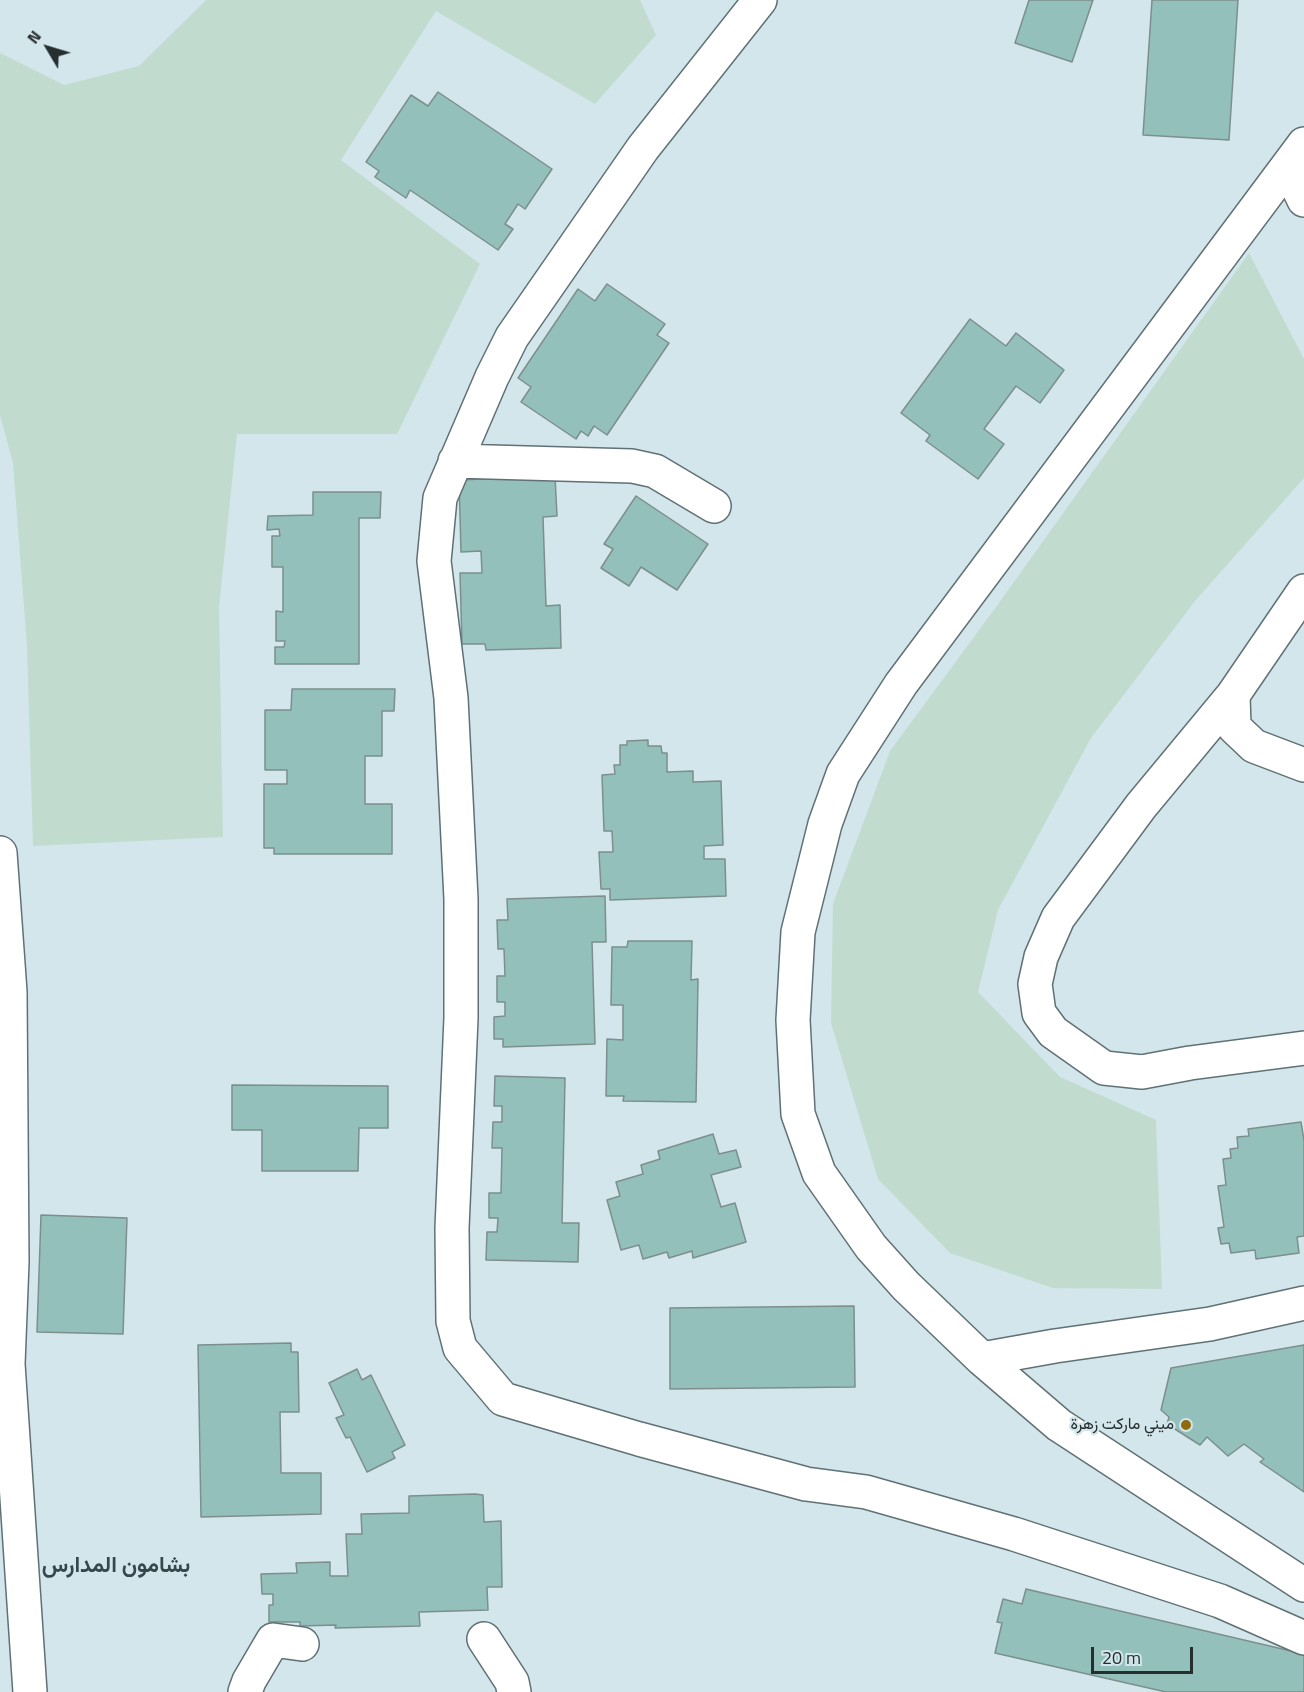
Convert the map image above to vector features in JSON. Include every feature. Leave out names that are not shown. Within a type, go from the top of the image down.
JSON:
[{"type":"street","points":[[760,0],[643,148],[512,337],[492,376],[440,498],[434,561],[451,699],[461,899],[460,1018],[452,1228],[453,1321],[460,1348],[503,1399],[806,1484],[866,1492],[1014,1534],[1220,1601],[1304,1638]]},
{"type":"street","points":[[1296,155],[1304,200]]},
{"type":"street","points":[[1296,155],[901,684],[843,774],[825,824],[798,932],[794,1020],[798,1114],[819,1173],[871,1247],[906,1286],[982,1359],[1059,1425],[1304,1585]]},
{"type":"street","points":[[455,461],[632,466],[655,471],[714,506]]},
{"type":"street","points":[[1304,591],[1233,695],[1141,806],[1058,918],[1041,957],[1035,984],[1039,1013],[1053,1032],[1104,1068],[1142,1072],[1190,1063],[1304,1048]]},
{"type":"street","points":[[1233,695],[1234,727],[1254,746],[1304,765]]},
{"type":"street","points":[[0,853],[10,992],[12,1262],[8,1364],[30,1692]]},
{"type":"street","points":[[982,1359],[1210,1324],[1304,1303]]},
{"type":"street","points":[[484,1639],[512,1682],[514,1692]]},
{"type":"street","points":[[245,1692],[273,1640],[302,1644]]},
{"type":"green space","points":[[206,0],[640,0],[656,35],[595,104],[436,11],[341,160],[480,264],[397,434],[237,434],[219,607],[223,837],[33,846],[27,646],[13,463],[0,415],[0,53],[64,85],[139,66]]},
{"type":"green space","points":[[1249,253],[1304,359],[1304,478],[1195,601],[1091,738],[998,910],[978,992],[1060,1077],[1156,1120],[1162,1289],[1053,1288],[950,1253],[878,1179],[831,1023],[833,904],[890,751]]},
{"type":"building","points":[[1029,0],[1093,0],[1072,62],[1015,43]]},
{"type":"building","points":[[1152,0],[1238,0],[1229,140],[1143,135]]},
{"type":"building","points":[[438,92],[552,169],[525,209],[518,204],[505,224],[513,229],[498,250],[410,190],[406,198],[375,177],[379,171],[366,162],[411,95],[428,106]]},
{"type":"building","points":[[607,284],[665,324],[657,335],[669,343],[607,435],[594,426],[588,436],[581,431],[576,439],[521,402],[531,387],[518,378],[578,289],[595,301]]},
{"type":"building","points":[[970,319],[1006,346],[1016,333],[1064,370],[1040,403],[1016,386],[984,429],[1004,444],[978,479],[926,441],[930,435],[901,413]]},
{"type":"building","points":[[555,476],[557,516],[543,517],[546,606],[560,605],[561,648],[486,650],[485,644],[462,644],[460,573],[482,573],[481,551],[461,552],[459,480]]},
{"type":"building","points":[[313,492],[381,492],[380,518],[359,518],[359,664],[275,664],[275,647],[284,647],[285,641],[276,641],[276,611],[283,612],[283,567],[272,567],[272,536],[280,536],[279,529],[267,530],[268,516],[313,515]]},
{"type":"building","points":[[636,496],[708,544],[677,590],[641,567],[629,586],[601,568],[613,549],[604,544]]},
{"type":"building","points":[[292,689],[395,689],[394,711],[382,711],[382,756],[365,756],[365,804],[392,804],[392,854],[274,854],[274,848],[264,848],[264,784],[287,784],[287,770],[265,770],[265,710],[291,710]]},
{"type":"building","points":[[648,740],[648,746],[661,746],[662,753],[667,753],[667,772],[693,771],[693,782],[721,781],[723,845],[704,846],[704,859],[725,859],[726,896],[610,900],[610,889],[601,889],[599,852],[613,852],[612,831],[604,831],[602,775],[615,774],[614,765],[620,765],[620,745],[627,745],[627,741]]},
{"type":"building","points":[[605,896],[606,942],[592,942],[595,1044],[503,1047],[503,1039],[494,1039],[494,1017],[505,1016],[505,1002],[497,1002],[497,976],[505,976],[504,949],[498,949],[497,920],[508,920],[507,899]]},
{"type":"building","points":[[628,941],[692,941],[691,980],[698,979],[696,1102],[623,1101],[624,1096],[606,1096],[607,1039],[623,1040],[623,1005],[611,1005],[612,947],[627,947]]},
{"type":"building","points":[[495,1076],[565,1078],[562,1223],[579,1223],[578,1262],[486,1260],[487,1232],[497,1232],[498,1218],[489,1218],[489,1193],[501,1193],[502,1148],[492,1148],[493,1122],[502,1122],[502,1106],[494,1106]]},
{"type":"building","points":[[232,1085],[388,1086],[388,1128],[359,1128],[358,1171],[262,1171],[262,1130],[232,1130]]},
{"type":"building","points":[[1301,1122],[1304,1140],[1304,1236],[1297,1237],[1299,1253],[1256,1259],[1255,1250],[1231,1253],[1229,1243],[1221,1244],[1218,1228],[1224,1227],[1218,1186],[1226,1185],[1223,1159],[1231,1158],[1230,1149],[1238,1148],[1237,1137],[1249,1136],[1248,1129]]},
{"type":"building","points":[[713,1134],[719,1154],[736,1150],[741,1167],[711,1175],[721,1207],[735,1203],[746,1242],[693,1258],[692,1251],[669,1258],[667,1252],[643,1259],[639,1245],[621,1250],[607,1200],[620,1196],[616,1182],[643,1174],[641,1165],[660,1159],[658,1151]]},
{"type":"building","points":[[41,1215],[127,1218],[123,1334],[37,1332]]},
{"type":"building","points":[[854,1306],[855,1387],[670,1389],[670,1308]]},
{"type":"building","points":[[291,1343],[291,1352],[298,1352],[299,1412],[280,1412],[281,1473],[321,1473],[321,1514],[201,1517],[198,1345]]},
{"type":"building","points":[[1304,1345],[1304,1492],[1260,1462],[1264,1459],[1244,1444],[1228,1456],[1207,1437],[1200,1445],[1167,1424],[1169,1417],[1161,1410],[1171,1368]]},
{"type":"building","points":[[357,1369],[362,1380],[371,1375],[405,1445],[392,1452],[395,1458],[367,1472],[350,1437],[346,1438],[336,1418],[344,1415],[329,1383]]},
{"type":"building","points":[[483,1495],[484,1522],[501,1521],[502,1587],[487,1587],[488,1610],[419,1612],[420,1626],[335,1628],[336,1625],[300,1626],[300,1622],[269,1622],[269,1605],[273,1605],[273,1594],[262,1594],[261,1574],[297,1573],[296,1563],[330,1562],[330,1576],[348,1576],[346,1534],[362,1534],[361,1514],[409,1513],[409,1496]]},
{"type":"building","points":[[1026,1589],[1304,1654],[1304,1692],[1166,1692],[995,1653],[1002,1623],[997,1622],[1003,1599],[1022,1604]]},
{"type":"place","name":"ميني ماركت زهرة","points":[[1186,1425]]},
{"type":"district","name":"بشامون المدارس","points":[[116,1567]]}]
